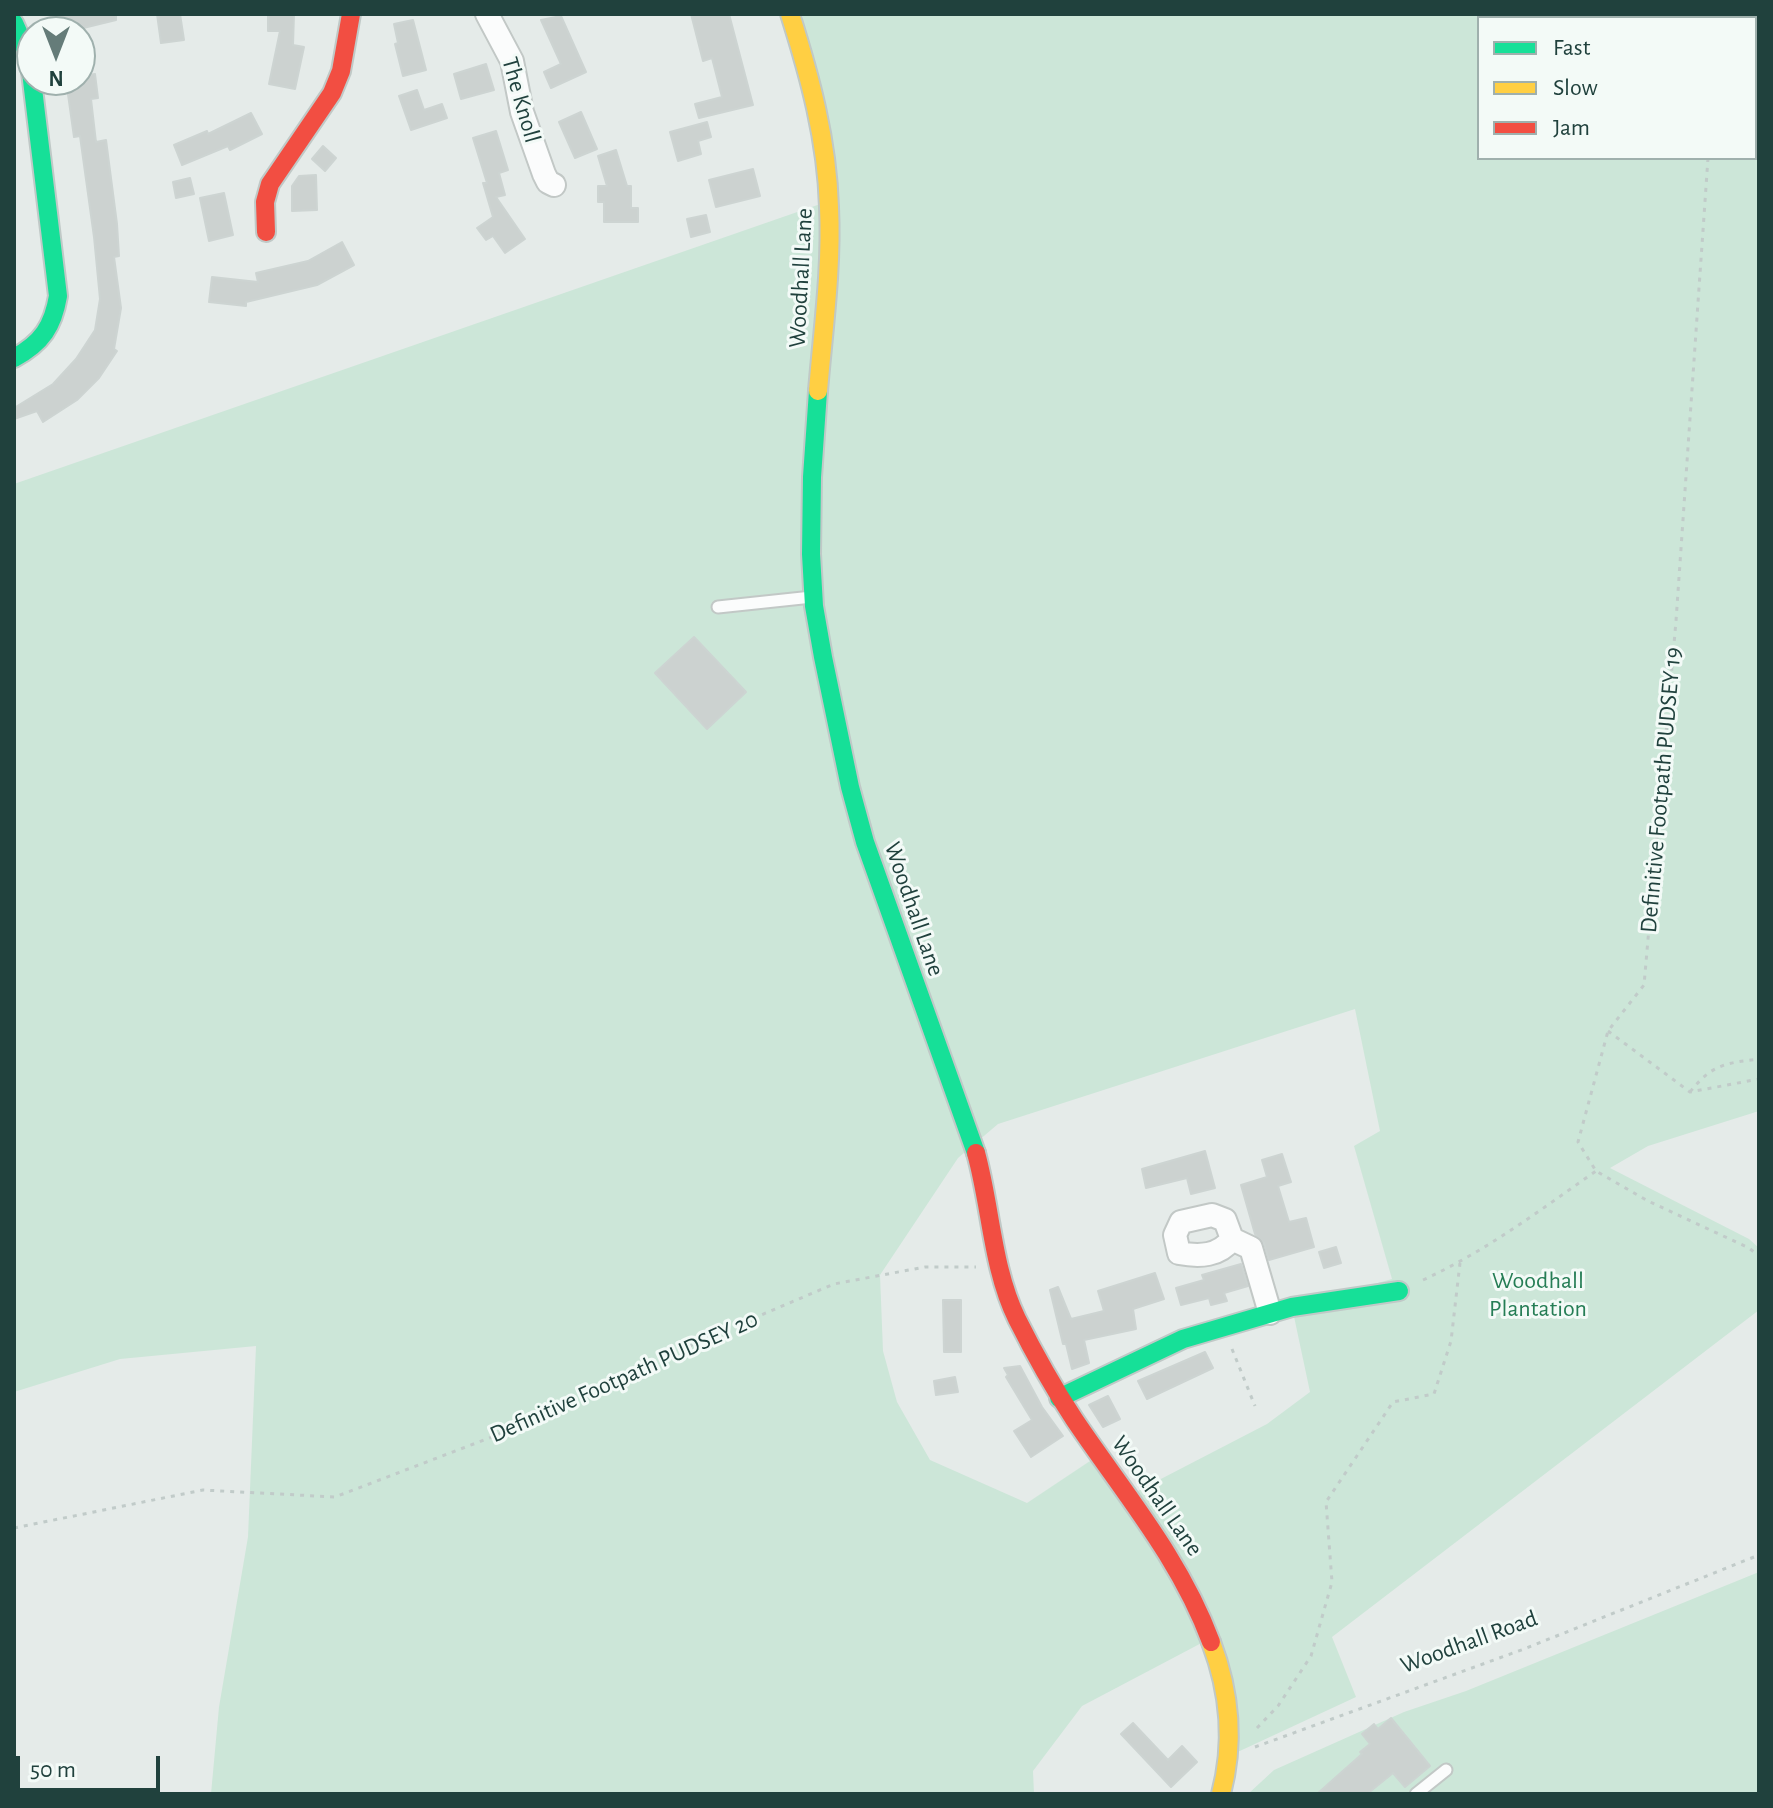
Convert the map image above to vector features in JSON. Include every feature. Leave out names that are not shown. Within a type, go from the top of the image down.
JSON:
[{"type":"street","points":[[266,232],[265,202],[270,184],[332,93],[341,71],[351,14]]},
{"type":"street","name":"The Knoll","points":[[487,14],[512,61],[526,124],[544,174],[554,185]]},
{"type":"street","name":"Woodhall Lane","points":[[790,14],[822,134],[829,201],[823,345],[812,488],[810,540],[813,597],[837,723],[864,839],[974,1145],[1010,1302],[1059,1398],[1157,1532],[1180,1570],[1211,1638],[1227,1692],[1231,1715],[1229,1756]]},
{"type":"street","points":[[14,23],[27,52],[31,72],[58,296],[54,321],[47,334],[33,348],[14,358]]},
{"type":"street","points":[[1232,1239],[1251,1248],[1270,1313]]},
{"type":"street","points":[[1059,1398],[1183,1339],[1292,1307],[1399,1291]]},
{"type":"street","points":[[1221,1794],[1229,1756]]},
{"type":"lane","points":[[718,607],[813,597]]},
{"type":"lane","points":[[1416,1794],[1446,1770]]},
{"type":"path","name":"Definitive Footpath PUDSEY 19","points":[[1596,1171],[1578,1142],[1608,1031],[1644,985],[1676,621],[1708,160]]},
{"type":"path","points":[[1608,1031],[1690,1092],[1759,1079]]},
{"type":"path","points":[[1690,1092],[1702,1077],[1721,1064],[1759,1059]]},
{"type":"path","points":[[1399,1291],[1460,1263],[1511,1232],[1596,1171],[1648,1201],[1749,1248],[1759,1256]]},
{"type":"path","points":[[1252,1733],[1278,1706],[1311,1656],[1332,1582],[1326,1502],[1393,1402],[1434,1394],[1451,1341],[1460,1263]]},
{"type":"path","name":"Definitive Footpath PUDSEY 20","points":[[14,1528],[203,1490],[335,1497],[565,1409],[700,1341],[834,1284],[925,1267],[1002,1266]]},
{"type":"path","points":[[1224,1327],[1255,1406]]},
{"type":"path","name":"Woodhall Road","points":[[1229,1756],[1524,1649],[1759,1555]]},
{"type":"green space","name":"Woodhall Plantation","points":[[802,14],[1759,14],[1759,1111],[1648,1146],[1610,1168],[1749,1239],[1759,1248],[1759,1310],[1332,1637],[1356,1697],[1229,1756],[1211,1638],[1082,1706],[1033,1771],[1034,1794],[211,1794],[219,1707],[248,1537],[256,1346],[120,1359],[14,1392],[14,484],[829,201]],"holes":[[[1355,1009],[1380,1131],[1354,1146],[1392,1279],[1292,1307],[1310,1392],[1267,1424],[1130,1495],[1099,1455],[1027,1503],[930,1460],[897,1402],[883,1351],[880,1275],[958,1158],[998,1124]]]},
{"type":"green space","points":[[1759,1572],[1759,1794],[1248,1794],[1274,1770],[1404,1712],[1466,1691]]},
{"type":"building","points":[[116,14],[116,20],[96,25],[96,16],[50,16]]},
{"type":"building","points":[[157,14],[180,14],[184,40],[161,43]]},
{"type":"building","points":[[268,14],[294,14],[293,45],[304,47],[295,89],[269,84],[280,31],[268,31]]},
{"type":"building","points":[[691,14],[729,14],[753,105],[699,118],[695,104],[722,97],[712,58],[703,61]]},
{"type":"building","points":[[561,16],[586,72],[551,88],[544,72],[561,64],[541,20]]},
{"type":"building","points":[[413,20],[426,70],[403,76],[395,44],[398,43],[394,24]]},
{"type":"building","points":[[486,64],[494,90],[461,99],[454,74]]},
{"type":"building","points":[[96,82],[98,98],[91,99],[96,142],[106,140],[117,224],[119,256],[114,257],[121,308],[114,349],[117,351],[99,378],[77,400],[43,422],[37,411],[14,419],[14,408],[53,384],[76,359],[95,330],[100,299],[94,237],[80,136],[74,137],[68,96],[96,96]]},
{"type":"building","points":[[417,90],[424,110],[442,104],[447,118],[411,130],[399,96]]},
{"type":"building","points":[[581,112],[597,149],[575,158],[559,122]]},
{"type":"building","points":[[251,113],[262,134],[230,150],[228,146],[182,165],[174,145],[207,131],[208,134]]},
{"type":"building","points":[[707,122],[711,137],[698,141],[701,154],[678,161],[670,132]]},
{"type":"building","points":[[496,131],[508,170],[499,173],[505,195],[496,197],[525,239],[505,253],[493,236],[486,240],[477,228],[493,217],[483,183],[487,183],[473,138]]},
{"type":"building","points":[[323,146],[336,158],[325,171],[312,159]]},
{"type":"building","points":[[616,150],[627,186],[631,186],[631,208],[638,208],[638,222],[604,222],[604,202],[598,202],[598,186],[607,186],[598,156]]},
{"type":"building","points":[[753,169],[760,196],[716,207],[709,180]]},
{"type":"building","points":[[316,175],[317,210],[292,211],[292,186],[299,176]]},
{"type":"building","points":[[190,178],[194,194],[176,198],[173,182]]},
{"type":"building","points":[[224,193],[233,235],[209,241],[200,198]]},
{"type":"building","points":[[706,215],[710,232],[691,237],[687,219]]},
{"type":"building","points":[[342,242],[354,265],[317,285],[246,302],[246,306],[209,302],[212,277],[258,282],[256,273],[308,261]]},
{"type":"building","points":[[694,637],[746,692],[707,729],[655,673]]},
{"type":"building","points":[[1205,1151],[1215,1188],[1191,1194],[1187,1178],[1146,1188],[1142,1169]]},
{"type":"building","points":[[1282,1154],[1291,1182],[1278,1186],[1289,1222],[1306,1218],[1314,1247],[1269,1260],[1264,1243],[1255,1234],[1241,1185],[1267,1177],[1262,1160]]},
{"type":"building","points":[[1336,1247],[1341,1263],[1324,1268],[1319,1252]]},
{"type":"building","points":[[1241,1264],[1248,1286],[1224,1293],[1227,1301],[1211,1305],[1209,1298],[1181,1305],[1176,1288],[1204,1280],[1202,1275]]},
{"type":"building","points":[[1155,1273],[1164,1299],[1133,1309],[1136,1329],[1084,1340],[1089,1363],[1072,1369],[1050,1290],[1058,1287],[1071,1319],[1104,1311],[1098,1291]]},
{"type":"building","points":[[943,1300],[961,1300],[961,1352],[944,1352]]},
{"type":"building","points":[[1205,1352],[1213,1368],[1147,1399],[1138,1381]]},
{"type":"building","points":[[1020,1366],[1042,1407],[1063,1436],[1031,1457],[1014,1431],[1032,1420],[1006,1377],[1004,1368]]},
{"type":"building","points":[[955,1377],[958,1392],[936,1395],[934,1381]]},
{"type":"building","points":[[1108,1396],[1120,1419],[1103,1427],[1089,1405]]},
{"type":"building","points":[[1391,1718],[1430,1766],[1405,1787],[1393,1773],[1367,1794],[1317,1794],[1370,1744],[1362,1734],[1374,1724],[1378,1729]]},
{"type":"building","points":[[1133,1723],[1168,1760],[1182,1746],[1197,1762],[1171,1787],[1121,1734]]},
{"type":"traffic: fast","points":[[14,23],[27,52],[31,72],[58,296],[45,333],[14,358]]},
{"type":"traffic: fast","points":[[818,391],[811,554],[814,606],[823,657],[850,787],[865,842],[976,1153]]},
{"type":"traffic: fast","points":[[1059,1398],[1183,1339],[1292,1307],[1399,1291]]},
{"type":"traffic: slow","points":[[790,14],[816,109],[828,182],[829,253],[818,391]]},
{"type":"traffic: slow","points":[[1211,1642],[1223,1679],[1228,1717],[1228,1755],[1221,1794]]},
{"type":"traffic: jam","points":[[266,232],[265,202],[270,184],[332,93],[341,71],[351,14]]},
{"type":"traffic: jam","points":[[976,1153],[1002,1279],[1017,1319],[1066,1407],[1167,1554],[1211,1642]]}]
